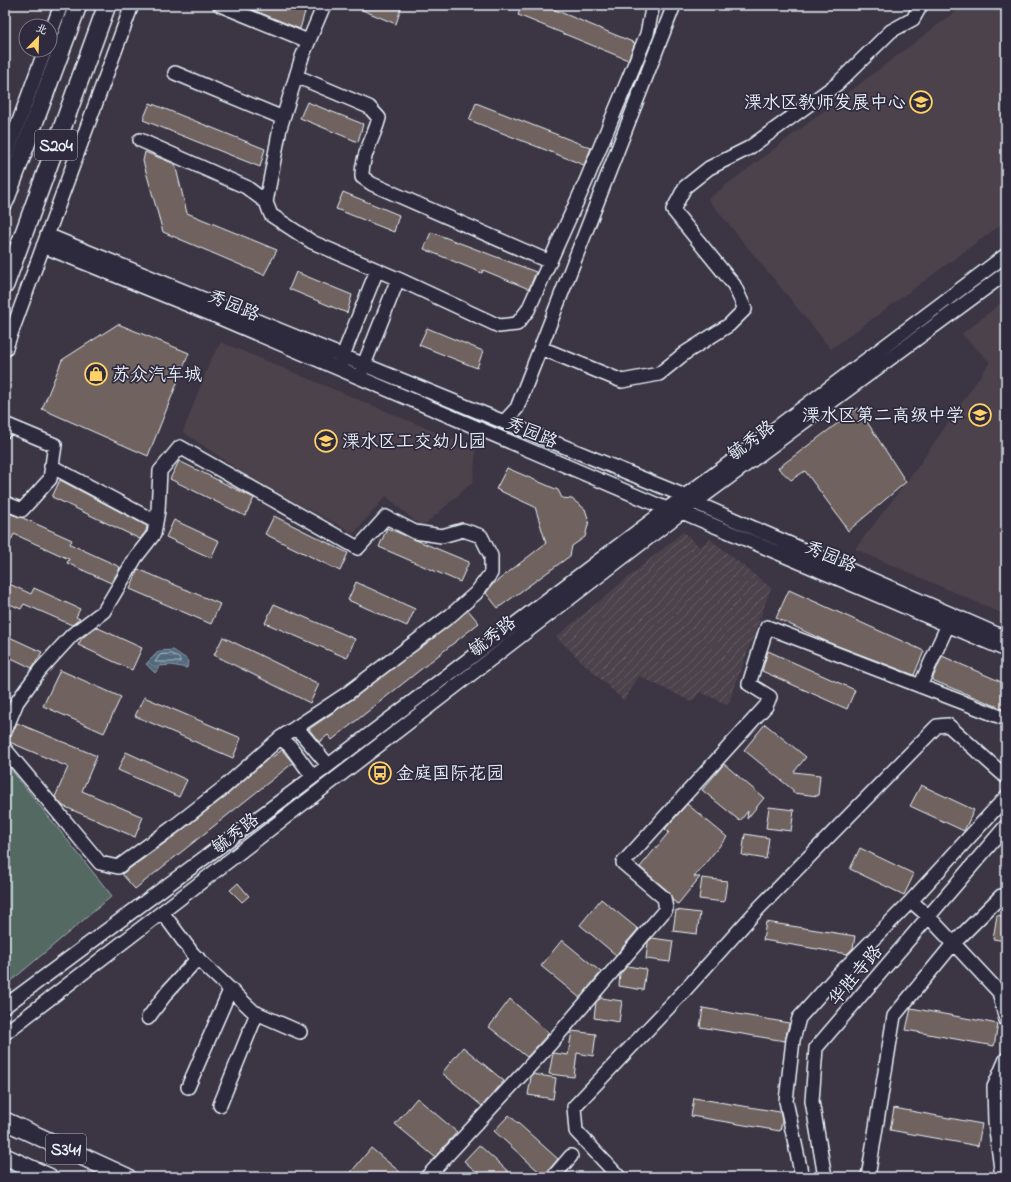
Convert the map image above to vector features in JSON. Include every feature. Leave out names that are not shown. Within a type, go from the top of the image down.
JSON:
[{"type":"main road","name":"S204","points":[[5,201],[78,5]]},
{"type":"main road","name":"S204","points":[[5,285],[107,5]]},
{"type":"main road","points":[[5,1114],[23,1129]]},
{"type":"main road","name":"S341","points":[[5,1121],[127,1177]]},
{"type":"main road","name":"S341","points":[[5,1157],[49,1177]]},
{"type":"street","points":[[56,18],[61,5]]},
{"type":"street","points":[[5,350],[132,5]]},
{"type":"street","points":[[220,5],[308,41]]},
{"type":"street","points":[[266,202],[283,118],[308,41],[324,5]]},
{"type":"street","points":[[140,140],[246,187],[266,202],[271,215],[312,242],[398,279],[499,326],[517,324],[528,310],[586,181],[647,34],[652,8],[650,5]]},
{"type":"street","points":[[504,422],[517,408],[674,5]]},
{"type":"street","points":[[541,348],[622,381],[659,374],[685,353],[729,325],[744,309],[734,285],[673,210],[685,187],[709,168],[749,148],[837,84],[891,31],[913,18],[921,5]]},
{"type":"street","points":[[5,159],[42,58]]},
{"type":"street","points":[[175,73],[283,118]]},
{"type":"street","points":[[296,76],[369,106],[379,118],[376,130],[361,166],[362,177],[372,184],[550,262]]},
{"type":"street","name":"秀园路","points":[[45,241],[343,356],[691,500],[950,620],[1006,650]]},
{"type":"street","name":"秀园路","points":[[45,241],[338,369],[667,509],[682,512],[950,620],[1006,638]]},
{"type":"street","name":"毓秀路","points":[[5,1033],[682,512],[691,500],[1006,255]]},
{"type":"street","points":[[338,369],[377,270]]},
{"type":"street","name":"毓秀路","points":[[5,1006],[313,777],[667,509],[691,500],[1006,273]]},
{"type":"street","points":[[358,377],[398,279]]},
{"type":"street","points":[[5,431],[7,425],[55,445],[50,479],[22,510],[5,504]]},
{"type":"street","points":[[5,731],[17,702],[40,670],[72,635],[104,611],[136,557],[154,534],[160,471],[180,447],[358,548],[386,517],[415,532],[442,536],[463,530],[481,536],[491,556],[491,573],[476,593],[451,615],[348,693],[280,738],[222,789],[172,828],[118,866],[100,863],[5,750]]},
{"type":"street","points":[[51,466],[156,522]]},
{"type":"street","points":[[920,686],[950,620]]},
{"type":"street","points":[[427,1177],[551,1044],[666,909],[664,898],[623,863],[766,706],[770,697],[749,684],[767,627],[1006,719]]},
{"type":"street","points":[[619,1177],[576,1131],[574,1107],[686,989],[775,891],[937,726],[948,725],[1006,777]]},
{"type":"street","points":[[295,728],[302,734],[328,765]]},
{"type":"street","points":[[280,738],[290,746],[313,777]]},
{"type":"street","points":[[802,1177],[786,1101],[793,1040],[799,1018],[833,980],[911,901],[1006,797]]},
{"type":"street","name":"华胜寺路","points":[[825,1177],[812,1101],[816,1048],[1006,826]]},
{"type":"street","points":[[868,1177],[894,1016],[953,944],[1001,896],[1006,896]]},
{"type":"street","points":[[911,901],[928,916],[998,992],[1006,1020]]},
{"type":"street","points":[[162,912],[198,958],[230,990],[257,1013],[300,1032]]},
{"type":"street","points":[[148,1018],[168,991],[198,958]]},
{"type":"street","points":[[188,1086],[230,990]]},
{"type":"street","points":[[220,1105],[257,1013]]},
{"type":"street","points":[[1002,1177],[994,1122],[994,1087],[1006,1058]]},
{"type":"street","points":[[553,1177],[571,1156]]},
{"type":"shaded area","name":"溧水区教师发展中心","points":[[964,5],[1006,5],[1006,221],[831,349],[708,199]]},
{"type":"shaded area","name":"溧水区第二高级中学","points":[[1006,299],[1006,615],[855,549],[917,468],[990,362],[962,334]]},
{"type":"shaded area","name":"溧水区工交幼儿园","points":[[221,342],[476,449],[473,482],[422,527],[386,496],[354,533],[255,481],[183,432],[210,361]]},
{"type":"shaded area","points":[[683,532],[700,547],[710,539],[771,588],[728,705],[700,692],[692,702],[639,676],[624,701],[556,637]]},
{"type":"green space","points":[[5,762],[112,896],[5,986]]},
{"type":"water","points":[[173,650],[188,660],[187,668],[171,665],[160,666],[155,673],[146,664],[159,651]]},
{"type":"building","points":[[241,5],[288,5],[305,12],[300,29]]},
{"type":"building","points":[[350,5],[402,5],[396,24]]},
{"type":"building","points":[[522,5],[543,5],[635,43],[628,60],[518,15]]},
{"type":"building","points":[[307,102],[363,124],[358,142],[300,118]]},
{"type":"building","points":[[150,103],[265,149],[260,167],[143,120]]},
{"type":"building","points":[[476,103],[591,148],[584,165],[469,120]]},
{"type":"building","points":[[145,152],[175,164],[187,213],[277,250],[264,275],[163,232],[143,161]]},
{"type":"building","points":[[343,192],[399,215],[394,232],[336,209]]},
{"type":"building","points":[[431,232],[536,272],[529,289],[483,270],[482,273],[424,249]]},
{"type":"building","points":[[296,272],[352,295],[347,313],[289,289]]},
{"type":"building","points":[[118,324],[189,353],[148,456],[42,409],[62,360]]},
{"type":"building","points":[[427,328],[483,351],[477,368],[419,345]]},
{"type":"building","points":[[858,408],[906,482],[848,531],[805,471],[791,480],[778,468]]},
{"type":"building","points":[[179,461],[254,498],[245,516],[170,479]]},
{"type":"building","points":[[507,468],[558,490],[562,498],[572,499],[585,509],[589,521],[585,537],[572,546],[570,556],[498,608],[486,593],[492,585],[546,543],[535,507],[496,489]]},
{"type":"building","points":[[60,480],[147,526],[146,531],[140,539],[52,497]]},
{"type":"building","points":[[5,512],[23,518],[72,540],[70,544],[120,567],[119,570],[111,583],[67,563],[69,559],[14,534],[5,553]]},
{"type":"building","points":[[274,516],[348,553],[340,571],[265,534]]},
{"type":"building","points":[[174,520],[219,541],[211,558],[166,537]]},
{"type":"building","points":[[387,528],[469,562],[460,582],[379,547]]},
{"type":"building","points":[[138,569],[220,604],[211,624],[130,589]]},
{"type":"building","points":[[5,582],[31,594],[34,588],[80,609],[76,617],[80,619],[72,625],[24,604],[21,609],[5,602]]},
{"type":"building","points":[[356,582],[415,609],[407,626],[348,600]]},
{"type":"building","points":[[789,590],[924,651],[914,675],[830,643],[776,618]]},
{"type":"building","points":[[274,604],[355,639],[347,658],[265,623]]},
{"type":"building","points":[[468,610],[479,623],[332,740],[328,735],[319,742],[309,729],[353,699]]},
{"type":"building","points":[[96,627],[142,648],[132,670],[78,645],[82,638]]},
{"type":"building","points":[[5,635],[42,652],[32,668],[5,655]]},
{"type":"building","points":[[223,637],[319,684],[310,703],[214,655]]},
{"type":"building","points":[[768,651],[855,690],[847,709],[762,671]]},
{"type":"building","points":[[942,656],[1006,684],[1006,710],[932,680]]},
{"type":"building","points":[[60,670],[121,697],[104,733],[43,706]]},
{"type":"building","points":[[144,697],[241,738],[233,758],[135,716]]},
{"type":"building","points":[[17,723],[97,756],[82,791],[143,817],[135,837],[63,806],[55,797],[68,767],[7,741]]},
{"type":"building","points":[[765,724],[806,757],[794,772],[820,775],[818,796],[793,793],[793,790],[744,750]]},
{"type":"building","points":[[282,750],[293,763],[135,889],[122,874],[177,834],[227,795],[270,757],[271,758]]},
{"type":"building","points":[[126,752],[187,780],[179,797],[118,770]]},
{"type":"building","points":[[724,764],[764,798],[747,819],[748,811],[740,821],[702,790]]},
{"type":"building","points":[[921,785],[974,810],[964,831],[910,806]]},
{"type":"building","points":[[687,804],[727,837],[694,877],[700,877],[678,904],[672,900],[669,892],[640,867],[669,832],[665,829]]},
{"type":"building","points":[[769,807],[794,810],[791,831],[766,828]]},
{"type":"building","points":[[745,834],[769,838],[766,859],[742,855]]},
{"type":"building","points":[[860,848],[914,874],[904,895],[850,869]]},
{"type":"building","points":[[702,878],[727,881],[724,902],[699,899]]},
{"type":"building","points":[[238,883],[249,896],[242,902],[230,890]]},
{"type":"building","points":[[601,899],[638,929],[616,955],[580,925]]},
{"type":"building","points":[[676,910],[700,913],[697,934],[673,931]]},
{"type":"building","points":[[997,915],[1006,917],[1006,941],[993,939]]},
{"type":"building","points":[[766,922],[855,936],[853,948],[847,954],[763,940]]},
{"type":"building","points":[[652,938],[673,941],[670,962],[646,959],[648,942]]},
{"type":"building","points":[[562,940],[601,972],[580,998],[541,966]]},
{"type":"building","points":[[627,966],[646,969],[643,990],[619,986],[620,974]]},
{"type":"building","points":[[601,998],[622,1001],[619,1022],[594,1018],[596,1002]]},
{"type":"building","points":[[510,999],[549,1033],[527,1057],[489,1027]]},
{"type":"building","points":[[703,1008],[789,1023],[785,1041],[700,1027]]},
{"type":"building","points":[[911,1008],[998,1024],[994,1046],[906,1030]]},
{"type":"building","points":[[572,1031],[596,1034],[593,1056],[577,1053],[574,1077],[549,1074],[553,1053],[568,1055]]},
{"type":"building","points":[[463,1047],[504,1081],[482,1106],[442,1073]]},
{"type":"building","points":[[533,1074],[556,1078],[553,1099],[528,1095],[531,1077]]},
{"type":"building","points":[[417,1098],[457,1132],[435,1157],[395,1124]]},
{"type":"building","points":[[694,1098],[780,1112],[782,1121],[780,1131],[691,1116]]},
{"type":"building","points":[[894,1108],[982,1124],[978,1146],[890,1130]]},
{"type":"building","points":[[509,1115],[558,1159],[547,1172],[545,1177],[494,1131]]},
{"type":"building","points":[[479,1145],[514,1177],[482,1177],[464,1161]]},
{"type":"building","points":[[371,1148],[406,1177],[347,1177]]},
{"type":"place","name":"溧水区教师发展中心","points":[[921,102]]},
{"type":"place","name":"苏众汽车城","points":[[96,374]]},
{"type":"place","name":"溧水区第二高级中学","points":[[980,415]]},
{"type":"place","name":"溧水区工交幼儿园","points":[[326,441]]},
{"type":"place","name":"金庭国际花园","points":[[380,773]]}]
